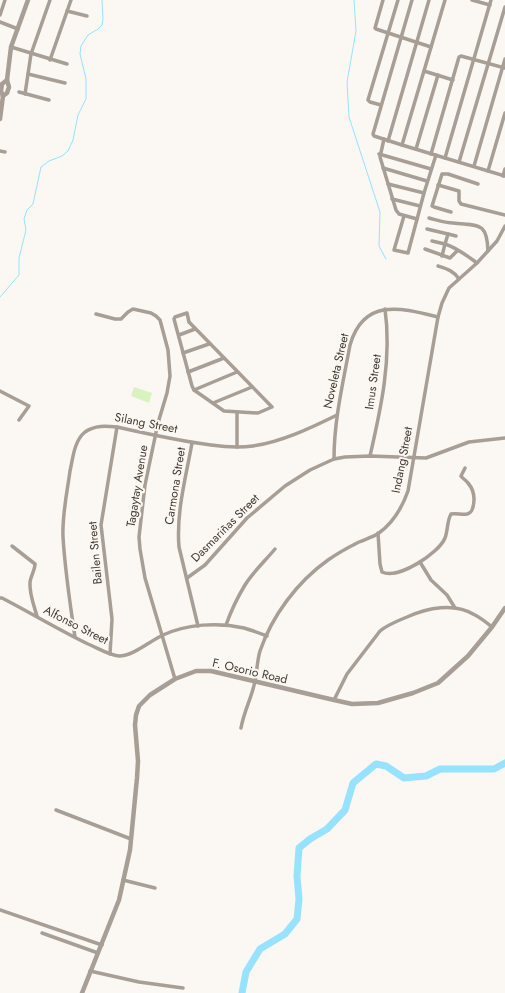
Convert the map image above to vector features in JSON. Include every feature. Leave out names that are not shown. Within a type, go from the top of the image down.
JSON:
[{"type":"street","points":[[0,15],[6,0]]},
{"type":"street","points":[[3,96],[7,93],[9,87],[7,80],[11,48],[28,0]]},
{"type":"street","points":[[25,94],[31,54],[50,0]]},
{"type":"street","points":[[50,60],[71,0]]},
{"type":"street","points":[[383,0],[375,28],[378,31],[431,47]]},
{"type":"street","points":[[381,105],[368,100],[398,0]]},
{"type":"street","points":[[412,0],[373,134],[376,137],[504,176],[505,169]]},
{"type":"street","points":[[417,220],[397,212],[380,154],[386,140],[429,0]]},
{"type":"street","points":[[402,145],[445,0]]},
{"type":"street","points":[[472,0],[490,5]]},
{"type":"street","points":[[445,158],[491,0]]},
{"type":"street","points":[[459,162],[505,7]]},
{"type":"street","points":[[68,11],[87,16]]},
{"type":"street","points":[[0,22],[18,29]]},
{"type":"street","points":[[11,48],[67,64]]},
{"type":"street","points":[[431,154],[459,57],[461,56],[504,68]]},
{"type":"street","points":[[474,166],[504,68],[505,59]]},
{"type":"street","points":[[424,71],[453,80]]},
{"type":"street","points":[[28,74],[65,83]]},
{"type":"street","points":[[416,149],[438,75]]},
{"type":"street","points":[[0,119],[3,96],[1,91],[2,84],[7,80]]},
{"type":"street","points":[[18,92],[48,100]]},
{"type":"street","points":[[488,171],[505,113]]},
{"type":"street","points":[[0,151],[5,152]]},
{"type":"street","points":[[380,154],[432,169]]},
{"type":"street","points":[[404,216],[394,250],[408,253],[427,181],[436,155]]},
{"type":"street","points":[[383,168],[427,181]]},
{"type":"street","points":[[452,212],[432,207],[442,174],[444,173],[478,184]]},
{"type":"street","points":[[388,184],[424,193]]},
{"type":"street","points":[[438,185],[460,191],[458,201],[462,204],[505,215]]},
{"type":"street","points":[[392,199],[420,206]]},
{"type":"street","points":[[429,218],[452,223],[476,225],[480,227],[487,237],[488,251]]},
{"type":"street","name":"Indang Street","points":[[241,728],[243,715],[255,683],[260,652],[282,608],[302,583],[328,560],[378,533],[397,514],[403,504],[408,491],[438,317],[446,295],[454,283],[477,263],[497,241],[505,226]]},
{"type":"street","points":[[427,229],[456,236]]},
{"type":"street","points":[[442,256],[448,234]]},
{"type":"street","points":[[432,241],[454,247],[457,251],[477,263]]},
{"type":"street","points":[[425,249],[450,258],[457,251]]},
{"type":"street","points":[[438,266],[451,270],[459,279]]},
{"type":"street","name":"Tagaytay Avenue","points":[[96,314],[121,319],[133,309],[151,313],[160,320],[168,350],[170,376],[167,393],[155,435],[145,485],[140,523],[140,549],[145,578],[176,678]]},
{"type":"street","name":"Noveleta Street","points":[[334,459],[336,416],[353,335],[363,320],[372,314],[385,309],[403,309],[438,317]]},
{"type":"street","name":"Imus Street","points":[[370,456],[381,405],[388,350],[385,309]]},
{"type":"street","points":[[187,313],[189,322],[195,329],[272,407],[258,413],[224,411],[194,390],[179,335],[174,319],[187,313]]},
{"type":"street","points":[[179,335],[195,329]]},
{"type":"street","points":[[183,353],[209,344]]},
{"type":"street","points":[[188,372],[224,358]]},
{"type":"street","points":[[194,390],[237,372]]},
{"type":"street","points":[[213,403],[252,387]]},
{"type":"street","points":[[0,391],[29,406],[19,420]]},
{"type":"street","points":[[237,447],[238,412]]},
{"type":"street","name":"Silang Street","points":[[75,637],[63,537],[64,508],[73,454],[78,441],[84,433],[94,427],[117,427],[192,443],[252,447],[268,444],[336,416]]},
{"type":"street","name":"Bailen Street","points":[[110,654],[112,619],[101,525],[117,427]]},
{"type":"street","name":"Dasmariñas Street","points":[[187,578],[205,565],[247,518],[285,486],[310,470],[334,459],[370,456],[427,458],[469,442],[505,438]]},
{"type":"street","name":"Carmona Street","points":[[192,443],[178,521],[179,547],[198,626]]},
{"type":"street","points":[[378,533],[382,572],[390,574],[404,570],[420,562],[437,550],[445,539],[449,517],[451,514],[456,513],[466,515],[470,514],[472,510],[475,500],[469,484],[462,476],[465,468]]},
{"type":"street","points":[[12,546],[35,564],[30,580],[30,587],[37,616]]},
{"type":"street","points":[[226,625],[234,605],[245,585],[275,549]]},
{"type":"street","points":[[420,562],[431,580],[447,595],[455,608]]},
{"type":"street","name":"Alfonso Street","points":[[1,598],[110,654],[124,655],[163,635],[177,630],[198,626],[226,625],[244,628],[267,636]]},
{"type":"street","points":[[334,700],[347,674],[384,628],[420,611],[443,607],[455,608],[474,614],[492,627]]},
{"type":"street","name":"F. Osorio Road","points":[[82,993],[119,900],[131,839],[138,761],[135,725],[136,715],[139,706],[150,695],[176,678],[196,671],[211,671],[255,683],[352,704],[378,703],[413,693],[438,683],[468,656],[492,627],[505,608]]},
{"type":"street","points":[[56,810],[131,839]]},
{"type":"street","points":[[123,880],[155,888]]},
{"type":"street","points":[[0,910],[102,944]]},
{"type":"street","points":[[42,933],[98,953]]},
{"type":"street","points":[[90,972],[139,982],[183,988]]},
{"type":"green space","points":[[134,387],[152,393],[149,403],[131,396]]},
{"type":"waterway","points":[[0,297],[19,275],[19,258],[26,230],[24,219],[27,210],[33,204],[41,167],[49,161],[62,156],[68,151],[73,140],[78,115],[86,99],[86,79],[80,54],[81,46],[88,35],[102,25],[102,0]]},
{"type":"waterway","points":[[354,0],[356,31],[347,82],[349,117],[380,212],[379,246],[386,259]]},
{"type":"waterway","points":[[242,993],[246,972],[260,949],[285,934],[297,919],[299,899],[297,876],[299,848],[310,839],[327,829],[345,810],[353,783],[376,764],[386,766],[404,778],[426,776],[440,769],[494,769],[505,763]]}]
